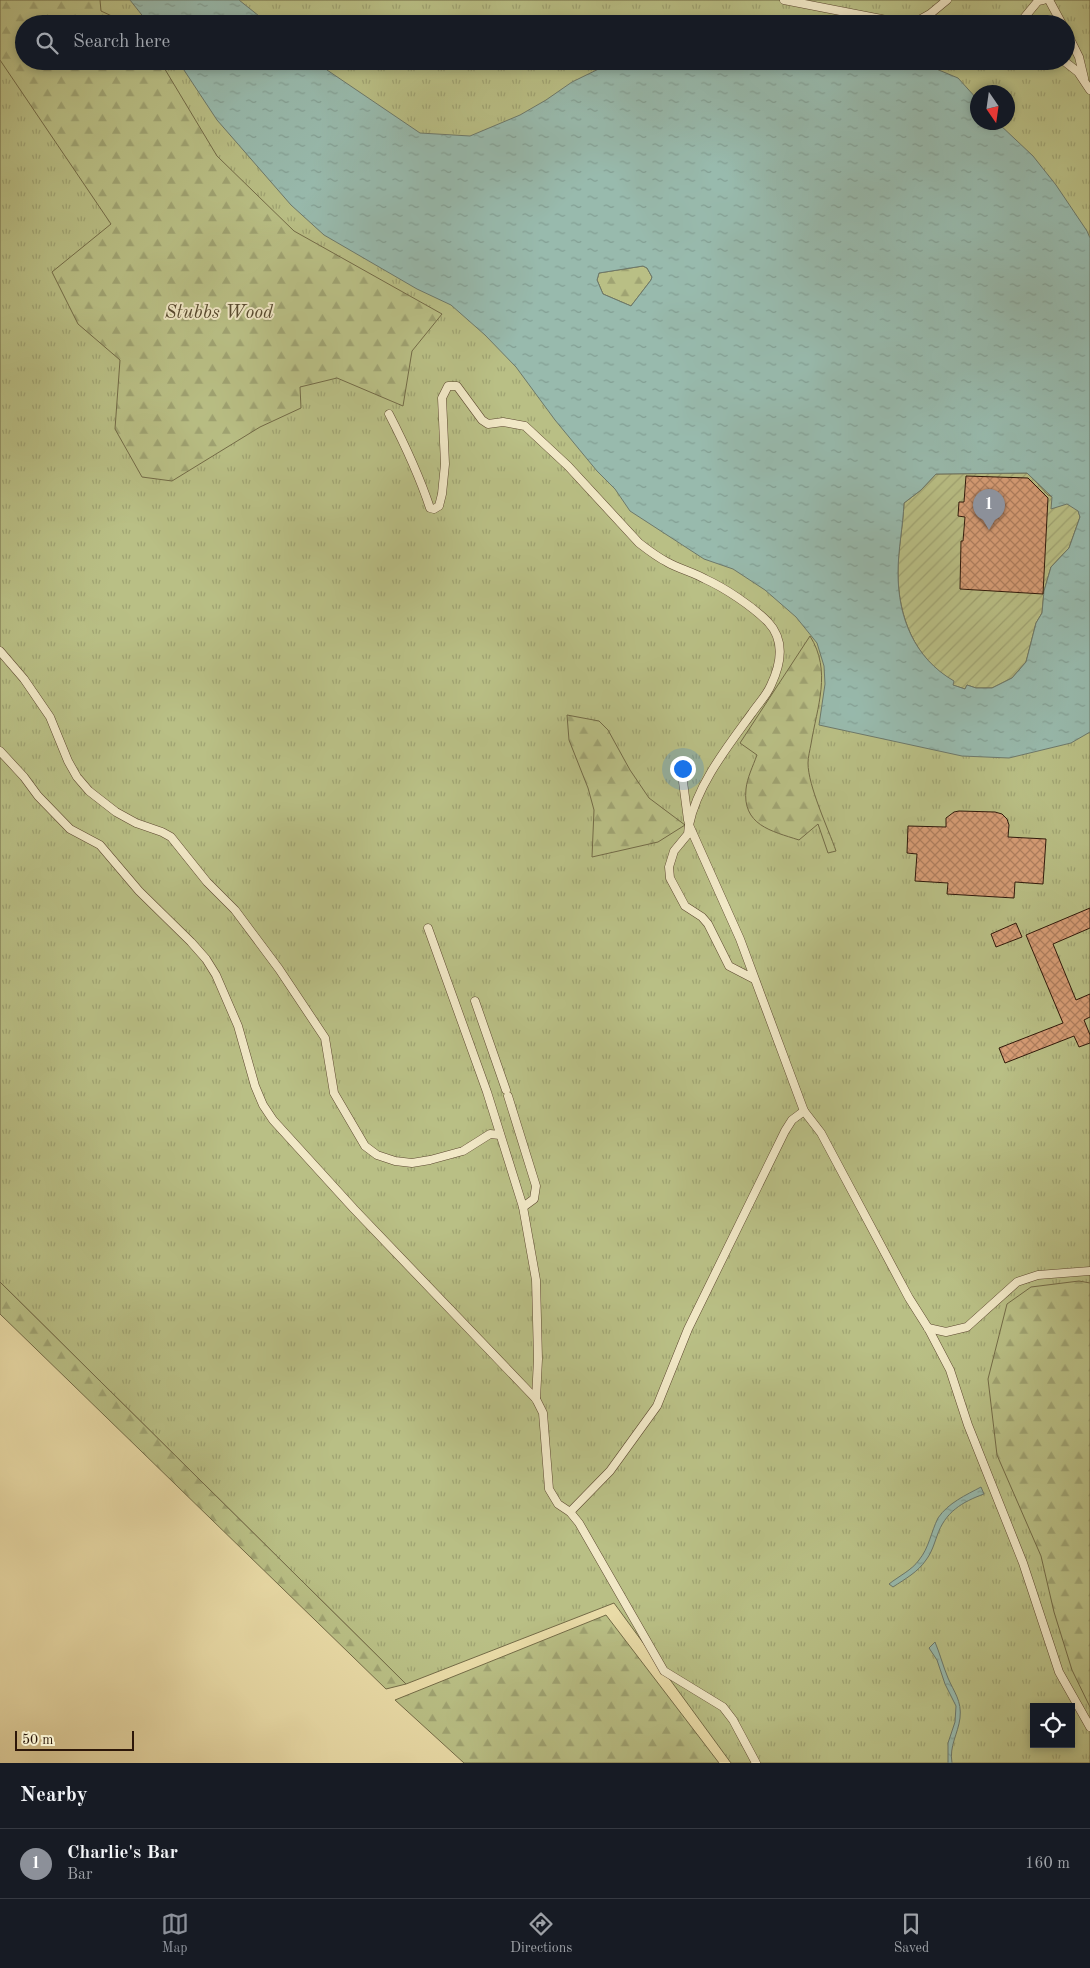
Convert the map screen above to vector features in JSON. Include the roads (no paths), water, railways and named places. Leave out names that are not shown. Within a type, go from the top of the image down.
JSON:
[{"type":"lane","points":[[784,0],[860,15]]},
{"type":"lane","points":[[928,15],[947,0]]},
{"type":"lane","points":[[1026,15],[1038,0],[1043,0]]},
{"type":"lane","points":[[1049,0],[1057,15]]},
{"type":"lane","points":[[1075,49],[1084,78],[1090,90]]},
{"type":"lane","points":[[1075,70],[1084,78]]},
{"type":"lane","points":[[389,414],[421,480],[430,508],[434,509],[439,506],[442,494],[445,448],[442,398],[448,386],[457,386],[482,420],[488,424],[503,422],[525,426],[568,466],[639,543],[650,552],[714,584],[739,599],[768,622],[772,628],[780,641],[780,648],[779,661],[771,686],[708,778],[694,807],[688,834],[674,850],[669,867],[670,878],[685,906],[702,917],[708,924],[729,966],[754,980]]},
{"type":"lane","points":[[0,651],[24,679],[50,717],[68,761],[77,777],[90,791],[116,812],[136,823],[162,832],[171,838],[207,882],[235,910],[325,1038],[334,1093],[365,1146],[377,1155],[395,1161],[412,1162],[430,1160],[463,1151],[490,1134],[500,1134]]},
{"type":"lane","points":[[0,751],[70,829],[100,844],[139,891],[192,942],[206,959],[222,988],[238,1026],[255,1086],[263,1105],[273,1120],[438,1299],[536,1399],[543,1413],[549,1489],[558,1504],[570,1512],[578,1523],[664,1671],[723,1707],[733,1720],[756,1763]]},
{"type":"lane","points":[[682,774],[689,825],[740,939],[804,1112],[822,1133],[909,1298],[928,1328],[950,1370],[968,1425],[1009,1524],[1059,1672],[1090,1726]]},
{"type":"lane","points":[[428,928],[500,1134],[522,1207],[536,1280],[538,1351],[536,1399]]},
{"type":"lane","points":[[476,1001],[536,1186],[534,1199],[522,1207]]},
{"type":"lane","points":[[570,1512],[610,1471],[657,1406],[688,1329],[718,1265],[785,1131],[792,1120],[804,1112]]},
{"type":"lane","points":[[928,1328],[946,1332],[967,1327],[1017,1282],[1038,1275],[1090,1271]]},
{"type":"water","points":[[130,0],[239,0],[258,15],[142,15]]},
{"type":"water","points":[[184,70],[327,70],[420,133],[470,136],[520,115],[572,82],[597,70],[939,70],[958,78],[970,91],[970,130],[1005,130],[1033,156],[1056,185],[1090,238],[1090,732],[1071,743],[1009,758],[962,756],[819,725],[825,684],[824,666],[817,643],[796,617],[765,590],[733,569],[704,559],[630,511],[615,489],[597,471],[555,420],[516,367],[485,335],[451,305],[417,289],[324,235],[291,205],[217,120]],"holes":[[[643,266],[647,268],[652,277],[631,306],[603,294],[597,280],[599,273]],[[1027,473],[1052,497],[1051,509],[1067,504],[1078,511],[1080,517],[1069,548],[1051,567],[1044,591],[1042,613],[1036,623],[1026,662],[1012,678],[992,688],[976,688],[967,685],[965,689],[953,685],[954,681],[928,661],[911,635],[905,620],[901,605],[898,573],[904,503],[921,490],[936,474]]]},
{"type":"water","points":[[981,1487],[984,1494],[962,1504],[945,1520],[930,1554],[923,1564],[893,1587],[889,1584],[909,1570],[919,1560],[942,1513],[958,1500]]},
{"type":"water","points":[[935,1642],[960,1707],[959,1724],[951,1757],[952,1763],[948,1763],[948,1743],[955,1722],[956,1706],[945,1684],[937,1660],[929,1648]]},
{"type":"place","name":"Charlie's Bar","points":[[989,530]]},
{"type":"park label","name":"Stubbs Wood","points":[[219,311]]}]
